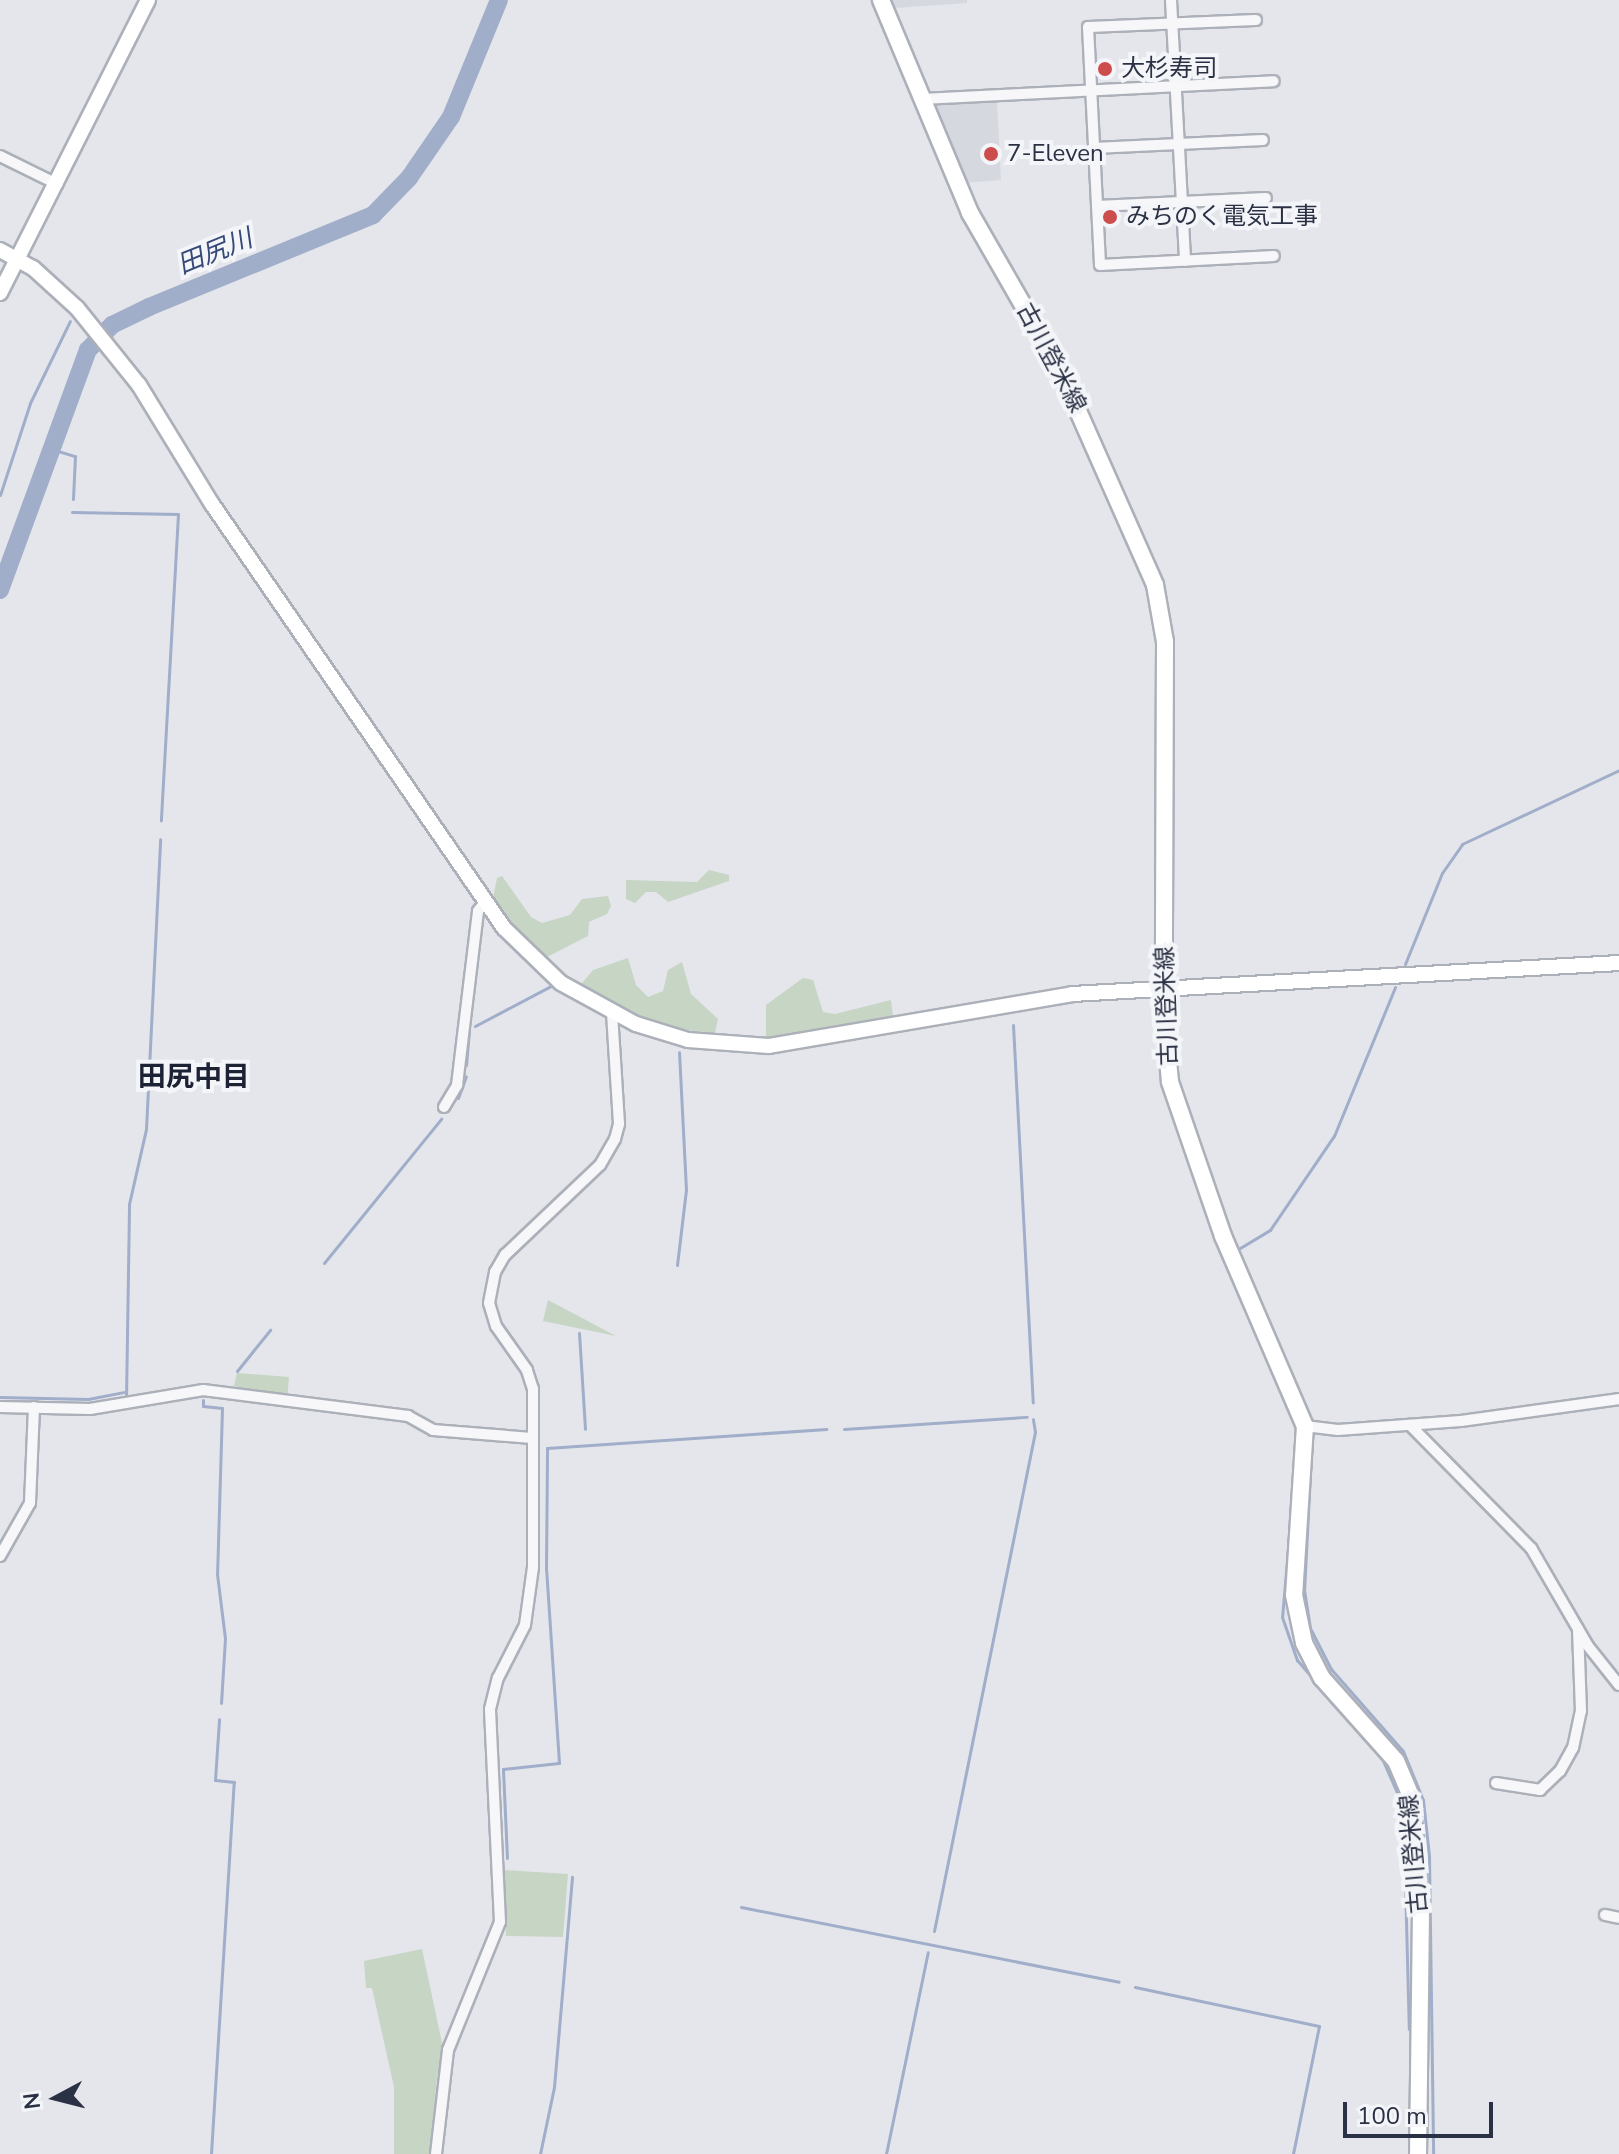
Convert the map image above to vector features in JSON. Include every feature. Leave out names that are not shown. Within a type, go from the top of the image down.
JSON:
[{"type":"main road","name":"古川登米線","points":[[881,0],[970,213],[1059,368],[1155,585],[1165,642],[1165,1050],[1177,1113],[1223,1236],[1305,1426],[1294,1595],[1298,1622],[1322,1678],[1384,1745],[1405,1777],[1414,1815],[1421,1911],[1418,2154]]},
{"type":"street","points":[[0,293],[148,0]]},
{"type":"street","points":[[1171,0],[1185,261]]},
{"type":"street","points":[[1256,20],[1088,27],[1100,265],[1274,256]]},
{"type":"street","points":[[922,99],[1274,81]]},
{"type":"street","points":[[1094,148],[1263,140]]},
{"type":"street","points":[[0,156],[57,184]]},
{"type":"street","points":[[1097,206],[1266,198]]},
{"type":"street","points":[[0,250],[17,259],[89,321],[164,419],[212,504],[486,901],[540,965],[612,1012],[688,1040],[769,1046],[1072,994],[1619,963]]},
{"type":"street","points":[[444,1107],[457,1085],[478,911],[486,901]]},
{"type":"street","points":[[436,2154],[448,2050],[500,1922],[490,1709],[498,1678],[525,1625],[533,1567],[531,1379],[496,1326],[489,1303],[495,1272],[505,1255],[600,1165],[615,1139],[619,1124],[612,1012]]},
{"type":"street","points":[[0,1407],[90,1409],[203,1390],[408,1416],[433,1430],[532,1438]]},
{"type":"street","points":[[1305,1426],[1338,1430],[1410,1425],[1619,1399]]},
{"type":"street","points":[[0,1556],[30,1503],[34,1407]]},
{"type":"street","points":[[1410,1425],[1531,1548],[1578,1627],[1619,1685]]},
{"type":"street","points":[[1496,1783],[1540,1790],[1560,1771],[1573,1748],[1581,1711],[1578,1627]]},
{"type":"street","points":[[1605,1915],[1619,1918]]},
{"type":"shaded area","points":[[891,0],[967,0],[967,3],[894,8]]},
{"type":"shaded area","points":[[997,101],[1001,180],[964,183],[931,103]]},
{"type":"green space","points":[[709,870],[729,875],[729,881],[668,902],[656,892],[646,892],[635,903],[626,899],[626,880],[697,882]]},
{"type":"green space","points":[[502,876],[531,917],[542,923],[570,915],[582,899],[608,896],[611,906],[607,914],[589,922],[588,936],[545,958],[513,929],[493,898],[497,878]]},
{"type":"green space","points":[[628,958],[636,985],[648,997],[663,991],[668,970],[682,962],[691,994],[718,1019],[715,1033],[668,1028],[578,988],[593,970]]},
{"type":"green space","points":[[803,978],[813,980],[823,1012],[835,1014],[891,1000],[893,1017],[766,1040],[766,1005]]},
{"type":"green space","points":[[548,1300],[616,1336],[543,1321]]},
{"type":"green space","points":[[237,1373],[289,1377],[287,1400],[234,1386]]},
{"type":"green space","points":[[503,1870],[568,1874],[563,1937],[506,1936]]},
{"type":"green space","points":[[422,1949],[444,2052],[437,2077],[430,2154],[394,2154],[394,2087],[372,1988],[366,1988],[364,1961]]},
{"type":"waterway","name":"田尻川","points":[[0,590],[88,350],[112,325],[149,307],[373,215],[409,178],[451,117],[499,0]]},
{"type":"waterway","points":[[0,495],[30,403],[70,321]]},
{"type":"waterway","points":[[48,448],[75,456],[73,499]]},
{"type":"waterway","points":[[72,512],[178,514],[161,821]]},
{"type":"waterway","points":[[1405,964],[1442,873],[1462,844],[1619,770]]},
{"type":"waterway","points":[[126,1399],[129,1204],[146,1129],[160,839]]},
{"type":"waterway","points":[[475,1026],[551,986]]},
{"type":"waterway","points":[[1235,1251],[1270,1230],[1334,1136],[1395,987]]},
{"type":"waterway","points":[[1013,1025],[1033,1402]]},
{"type":"waterway","points":[[466,1065],[469,1033]]},
{"type":"waterway","points":[[677,1265],[686,1190],[679,1052]]},
{"type":"waterway","points":[[458,1098],[466,1076]]},
{"type":"waterway","points":[[324,1263],[441,1119]]},
{"type":"waterway","points":[[1231,1274],[1293,1417]]},
{"type":"waterway","points":[[237,1371],[270,1330]]},
{"type":"waterway","points":[[579,1333],[585,1429]]},
{"type":"waterway","points":[[181,1389],[198,1388]]},
{"type":"waterway","points":[[0,1397],[88,1399],[123,1392]]},
{"type":"waterway","points":[[203,1400],[203,1406],[222,1408],[217,1574],[225,1638],[221,1703]]},
{"type":"waterway","points":[[844,1429],[1027,1417]]},
{"type":"waterway","points":[[934,1931],[1035,1432],[1033,1419]]},
{"type":"waterway","points":[[507,1858],[503,1769],[559,1763],[546,1569],[547,1448],[826,1429]]},
{"type":"waterway","points":[[1312,1434],[1304,1590],[1310,1628],[1331,1669],[1403,1751],[1423,1800],[1429,1856],[1433,2154]]},
{"type":"waterway","points":[[1291,1513],[1282,1617],[1297,1660],[1356,1728]]},
{"type":"waterway","points":[[211,2154],[234,1782],[215,1780],[219,1719]]},
{"type":"waterway","points":[[1380,1754],[1403,1806],[1409,2029]]},
{"type":"waterway","points":[[540,2154],[554,2087],[572,1877]]},
{"type":"waterway","points":[[741,1907],[1119,1982]]},
{"type":"waterway","points":[[886,2154],[928,1952]]},
{"type":"waterway","points":[[1135,1987],[1319,2026],[1293,2154]]},
{"type":"place","name":"大杉寿司","points":[[1105,69]]},
{"type":"place","name":"7-Eleven","points":[[991,154]]},
{"type":"place","name":"みちのく電気工事","points":[[1110,217]]},
{"type":"district","name":"田尻中目","points":[[194,1077]]}]
